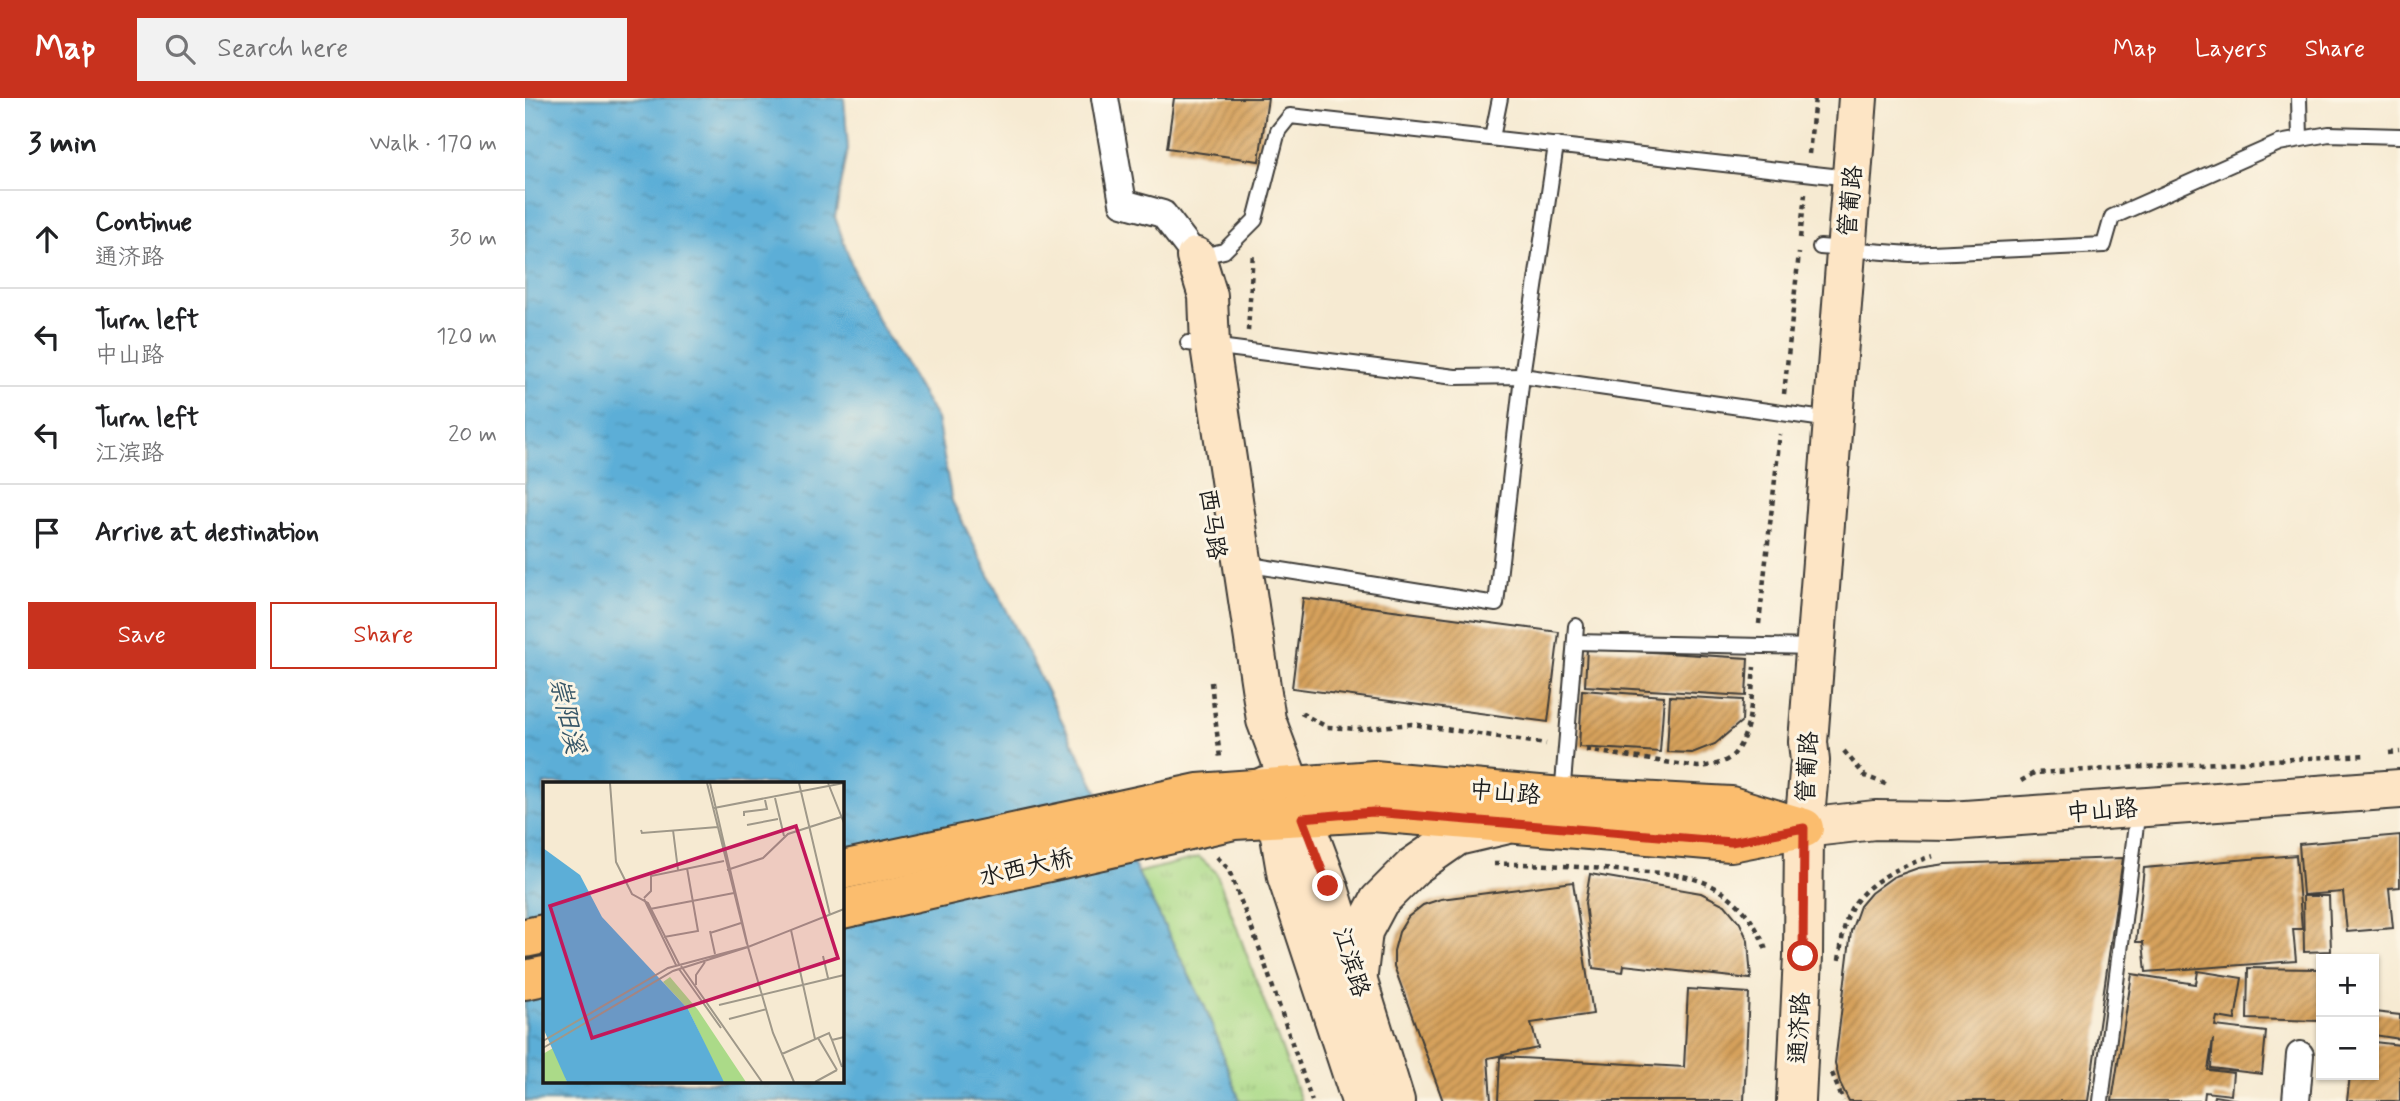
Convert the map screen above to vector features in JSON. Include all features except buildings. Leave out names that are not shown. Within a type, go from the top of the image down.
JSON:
[{"type":"main road","name":"中山路","points":[[1211,810],[1234,820],[1284,802],[1374,779],[1562,797],[1731,806],[1804,828]]},
{"type":"main road","name":"中山路","points":[[1284,802],[1731,842],[1804,828]]},
{"type":"main road","name":"水西大桥","points":[[843,870],[1211,810]]},
{"type":"main road","name":"水西大桥","points":[[843,909],[1211,810]]},
{"type":"main road","points":[[525,938],[543,934]]},
{"type":"main road","points":[[525,980],[543,976]]},
{"type":"street","points":[[1105,98],[1123,203],[1163,214],[1196,257]]},
{"type":"street","name":"管葡路","points":[[1804,828],[1783,751],[1787,647],[1807,417],[1833,248],[1828,176],[1832,98]]},
{"type":"street","name":"管葡路","points":[[1828,176],[1858,98]]},
{"type":"street","name":"西马路","points":[[1196,257],[1184,297],[1215,347],[1242,564],[1266,720],[1284,802]]},
{"type":"street","name":"西马路","points":[[1215,347],[1241,729],[1284,802]]},
{"type":"street","name":"中山路","points":[[1804,828],[1875,820],[1951,821],[2400,789]]},
{"type":"street","name":"江滨路","points":[[1284,802],[1328,886],[1395,1101]]},
{"type":"street","name":"江滨路","points":[[1284,802],[1287,877],[1361,1101]]},
{"type":"street","points":[[1357,979],[1363,932],[1379,901],[1415,866],[1457,836],[1509,823]]},
{"type":"street","name":"通济路","points":[[1796,1101],[1803,956],[1804,828]]},
{"type":"street","points":[[2296,1101],[2300,1055]]},
{"type":"lane","points":[[1492,138],[1500,98]]},
{"type":"lane","points":[[2299,98],[2300,139]]},
{"type":"lane","points":[[1196,257],[1224,251],[1255,220],[1278,131],[1290,116],[1828,176]]},
{"type":"lane","points":[[1833,248],[1910,254],[2104,244],[2112,217],[2279,143],[2329,134],[2400,136]]},
{"type":"lane","points":[[1242,564],[1496,604],[1522,376],[1556,145]]},
{"type":"lane","points":[[1215,347],[1455,377],[1522,376],[1807,417]]},
{"type":"lane","points":[[1562,797],[1576,626]]},
{"type":"lane","points":[[1575,642],[1787,647]]},
{"type":"lane","points":[[2101,1101],[2138,808]]},
{"type":"path","points":[[1297,712],[1327,727],[1358,729],[1412,724],[1698,767],[1715,765],[1733,756],[1787,647],[1828,176],[1815,98]]},
{"type":"path","points":[[1215,347],[1255,220]]},
{"type":"path","points":[[1211,682],[1220,757],[1211,810],[1228,868],[1260,950],[1312,1101]]},
{"type":"path","points":[[1840,747],[1865,776],[1893,787]]},
{"type":"path","points":[[2014,786],[2034,773],[2400,752]]},
{"type":"path","points":[[1838,967],[1844,929],[1858,900],[1879,880],[1901,866],[1936,855]]},
{"type":"path","points":[[1489,864],[1529,863],[1686,876],[1716,888],[1741,908],[1759,931],[1768,955],[1768,964]]},
{"type":"path","points":[[1830,1067],[1843,1101]]},
{"type":"green space","points":[[1199,857],[1216,872],[1301,1101],[1240,1101],[1205,1007],[1137,873]]},
{"type":"water","name":"崇阳溪","points":[[525,98],[844,98],[848,149],[835,217],[862,294],[937,419],[952,501],[1205,1007],[1240,1101],[525,1101]]},
{"type":"route","points":[[1328,886],[1302,818],[1373,812],[1731,842],[1804,828],[1803,956]]}]
